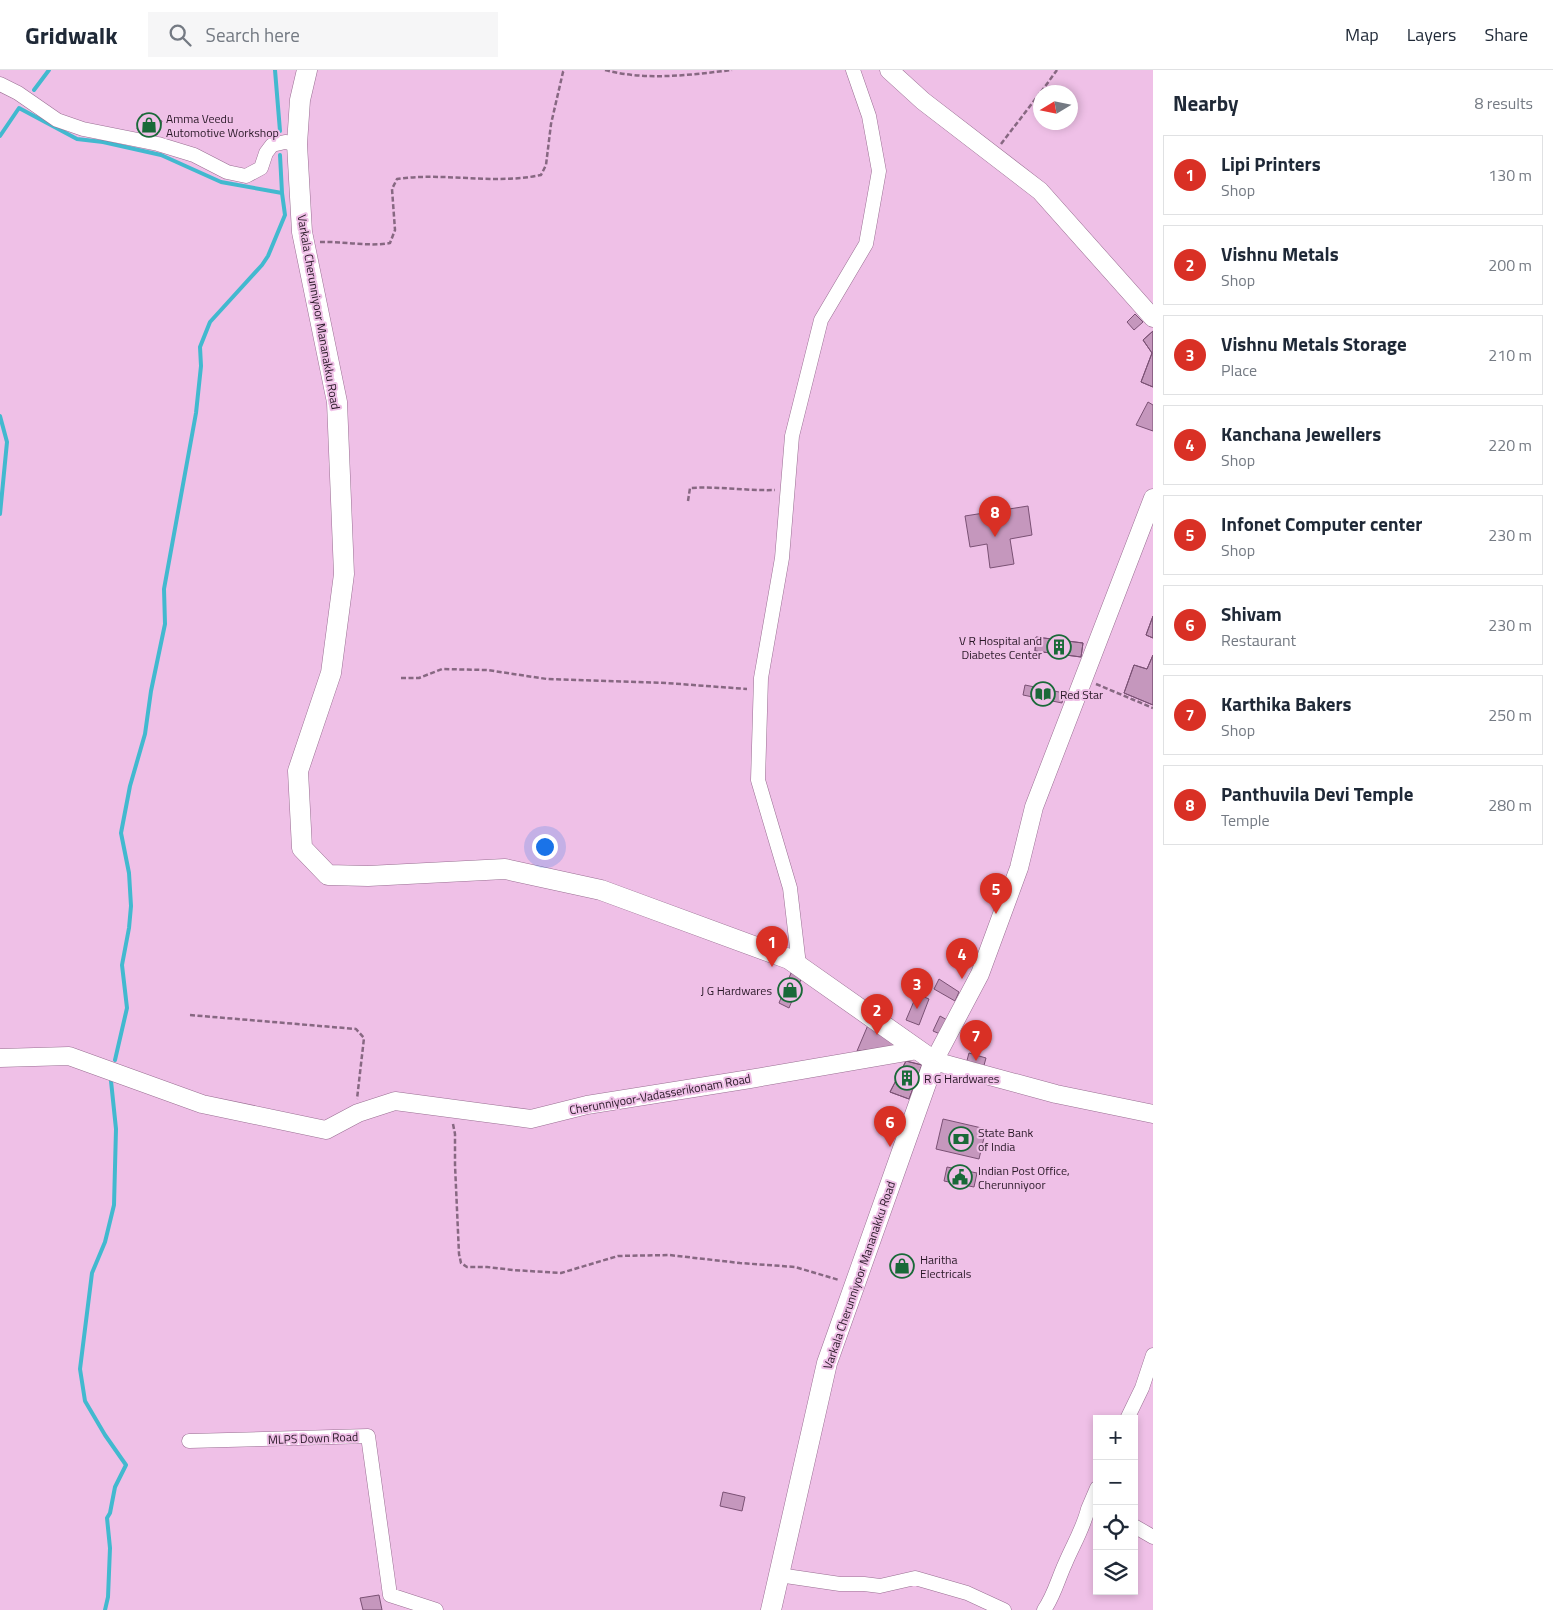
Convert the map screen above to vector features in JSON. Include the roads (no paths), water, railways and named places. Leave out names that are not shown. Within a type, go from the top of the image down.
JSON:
[{"type":"main road","name":"Varkala Cherunniyoor Mananakku Road","points":[[307,70],[300,100],[297,144],[302,232],[336,402],[344,574],[331,673],[298,770],[302,848],[328,875],[368,876],[505,869],[601,890],[789,959],[934,1061],[827,1363],[771,1610]]},
{"type":"street","points":[[799,965],[790,888],[758,780],[761,678],[782,558],[792,436],[821,320],[866,244],[879,171],[870,116],[852,70]]},
{"type":"street","points":[[889,70],[923,102],[1040,191],[1153,318]]},
{"type":"street","points":[[0,84],[18,93],[57,120],[83,129],[158,144],[194,155],[228,172],[246,176],[261,168],[272,144],[285,142],[297,144]]},
{"type":"street","name":"Varkala Cherunniyoor Mananakku Road","points":[[934,1061],[980,974],[1019,868],[1034,807],[1153,498]]},
{"type":"street","name":"Cherunniyoor-Vadasserikonam Road","points":[[0,1058],[69,1056],[202,1104],[326,1130],[358,1113],[395,1101],[531,1120],[587,1105],[918,1050]]},
{"type":"street","points":[[934,1061],[1056,1094],[1153,1114]]},
{"type":"street","points":[[1129,1415],[1142,1388],[1153,1355]]},
{"type":"street","name":"MLPS Down Road","points":[[189,1441],[368,1436],[390,1595],[436,1610]]},
{"type":"street","points":[[1044,1610],[1052,1597],[1066,1562],[1092,1509]]},
{"type":"street","points":[[1138,1528],[1153,1537]]},
{"type":"street","points":[[779,1575],[840,1584],[880,1586],[915,1578],[967,1593],[1004,1610]]},
{"type":"waterway","points":[[34,90],[49,70]]},
{"type":"waterway","points":[[275,70],[280,131]]},
{"type":"waterway","points":[[0,136],[19,108],[77,139],[103,142],[161,155],[221,182],[282,193],[285,215],[268,256],[210,322],[200,347],[201,366],[196,413],[164,589],[165,624],[151,691],[145,734],[130,786],[121,833],[129,873],[131,906],[122,965],[127,1008],[115,1060]]},
{"type":"waterway","points":[[280,155],[282,193]]},
{"type":"waterway","points":[[0,416],[7,442],[0,514]]},
{"type":"waterway","points":[[105,1610],[108,1597],[110,1548],[107,1518],[110,1513],[115,1487],[126,1465],[85,1401],[80,1369],[92,1273],[105,1242],[114,1205],[116,1129],[111,1081]]},
{"type":"place","name":"Amma Veedu Automotive Workshop","points":[[149,125]]},
{"type":"place","name":"Panthuvila Devi Temple","points":[[995,537]]},
{"type":"place","name":"V R Hospital and Diabetes Center","points":[[1059,647]]},
{"type":"place","name":"Red Star","points":[[1043,694]]},
{"type":"place","name":"Infonet Computer center","points":[[996,914]]},
{"type":"place","name":"Lipi Printers","points":[[772,967]]},
{"type":"place","name":"Kanchana Jewellers","points":[[962,979]]},
{"type":"place","name":"J G Hardwares","points":[[790,990]]},
{"type":"place","name":"Vishnu Metals Storage","points":[[917,1009]]},
{"type":"place","name":"Vishnu Metals","points":[[877,1035]]},
{"type":"place","name":"Karthika Bakers","points":[[976,1061]]},
{"type":"place","name":"R G Hardwares","points":[[907,1078]]},
{"type":"place","name":"State Bank of India","points":[[961,1139]]},
{"type":"place","name":"Shivam","points":[[890,1147]]},
{"type":"place","name":"Indian Post Office, Cherunniyoor","points":[[960,1177]]},
{"type":"place","name":"Haritha Electricals","points":[[902,1266]]}]
